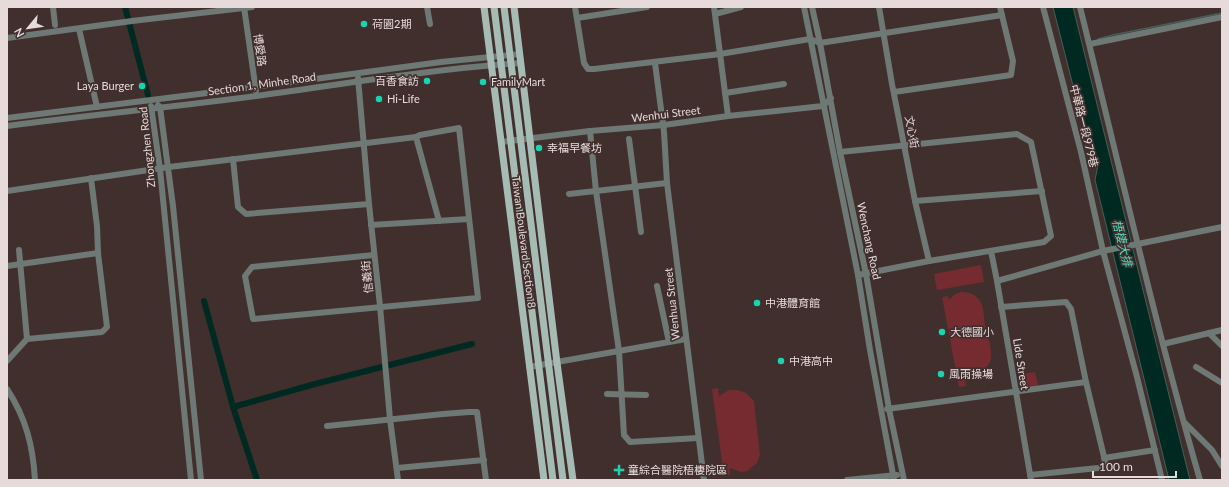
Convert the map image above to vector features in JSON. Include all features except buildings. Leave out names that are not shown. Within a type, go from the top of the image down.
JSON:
[{"type":"main road","name":"Taiwan Boulevard Section 8","points":[[484,7],[544,480]]},
{"type":"main road","name":"Taiwan Boulevard Section 8","points":[[494,7],[553,480]]},
{"type":"main road","name":"Taiwan Boulevard Section 8","points":[[504,7],[563,480]]},
{"type":"main road","name":"Taiwan Boulevard Section 8","points":[[514,7],[573,480]]},
{"type":"main road","points":[[510,55],[521,63]]},
{"type":"street","points":[[53,7],[55,25]]},
{"type":"street","points":[[7,38],[252,7]]},
{"type":"street","points":[[426,7],[430,24]]},
{"type":"street","points":[[576,7],[584,63],[588,68],[594,70],[720,54],[810,40],[820,43],[1002,15]]},
{"type":"street","points":[[577,18],[647,7]]},
{"type":"street","points":[[714,7],[728,116]]},
{"type":"street","points":[[715,14],[741,7]]},
{"type":"street","name":"Wenchang Road","points":[[804,7],[858,275],[894,478]]},
{"type":"street","name":"Wenchang Road","points":[[812,7],[831,98],[840,152],[866,274],[889,409],[903,477]]},
{"type":"street","name":"文心街","points":[[879,7],[904,145],[928,261]]},
{"type":"street","points":[[894,92],[1011,75],[1013,61],[1000,7]]},
{"type":"street","name":"中華路一段979巷","points":[[1043,7],[1081,152],[1103,251],[1162,480]]},
{"type":"street","points":[[1080,7],[1163,344],[1200,480]]},
{"type":"street","name":"博愛路","points":[[244,8],[257,96]]},
{"type":"street","points":[[1090,44],[1222,17]]},
{"type":"street","points":[[79,29],[97,107]]},
{"type":"street","name":"Section 1, Minhe Road","points":[[7,126],[257,96],[501,60],[510,55],[520,54]]},
{"type":"street","name":"Section 1, Minhe Road","points":[[501,60],[511,64],[521,63]]},
{"type":"street","name":"Section 1, Minhe Road","points":[[7,118],[441,62],[491,61]]},
{"type":"street","name":"Wenhua Street","points":[[656,62],[664,125],[668,183],[704,480]]},
{"type":"street","name":"信義街","points":[[357,73],[359,80],[369,204],[390,419],[398,480]]},
{"type":"street","points":[[725,93],[784,84]]},
{"type":"street","points":[[823,106],[831,98]]},
{"type":"street","name":"Zhongzhen Road","points":[[152,100],[160,107],[169,167],[200,480]]},
{"type":"street","name":"Zhongzhen Road","points":[[152,100],[151,109],[160,169],[191,480]]},
{"type":"street","name":"Wenhui Street","points":[[501,142],[590,131],[664,125],[728,116],[823,106]]},
{"type":"street","points":[[7,191],[169,167],[416,137],[459,128],[478,298],[253,318],[245,276],[252,267],[374,255]]},
{"type":"street","points":[[590,131],[596,191],[619,351],[624,435],[630,442],[698,438]]},
{"type":"street","points":[[840,152],[1017,134],[1031,142],[1051,236],[1044,242],[928,261],[858,275]]},
{"type":"street","points":[[416,137],[439,221]]},
{"type":"street","points":[[629,139],[641,232]]},
{"type":"street","points":[[233,159],[238,208],[246,214],[369,204]]},
{"type":"street","points":[[7,361],[27,339],[102,332],[107,327],[98,253],[98,226],[91,178]]},
{"type":"street","points":[[569,194],[668,183]]},
{"type":"street","points":[[915,202],[1042,191]]},
{"type":"street","points":[[371,225],[469,219]]},
{"type":"street","points":[[997,281],[1103,251],[1222,227]]},
{"type":"street","points":[[19,250],[27,339]]},
{"type":"street","name":"Lide Street","points":[[991,251],[1031,478]]},
{"type":"street","points":[[7,266],[98,253]]},
{"type":"street","points":[[657,286],[669,342]]},
{"type":"street","points":[[1001,307],[1066,302],[1072,308],[1086,382],[1105,461],[1103,466],[1098,468],[1031,478]]},
{"type":"street","points":[[1163,344],[1222,330]]},
{"type":"street","points":[[1209,333],[1222,346]]},
{"type":"street","points":[[529,367],[686,339]]},
{"type":"street","points":[[1196,367],[1221,380]]},
{"type":"street","points":[[881,410],[1086,382]]},
{"type":"street","points":[[7,389],[22,418],[30,442],[34,457],[35,480]]},
{"type":"street","points":[[607,394],[646,395]]},
{"type":"street","points":[[327,426],[477,412],[486,480]]},
{"type":"street","points":[[1183,422],[1212,450],[1222,466]]},
{"type":"street","points":[[1104,458],[1155,450]]},
{"type":"street","points":[[397,468],[484,460]]},
{"type":"street","points":[[847,480],[903,477]]},
{"type":"shaded area","points":[[981,265],[984,282],[937,290],[934,274]]},
{"type":"shaded area","points":[[961,292],[974,295],[981,303],[991,352],[990,361],[985,368],[972,372],[963,370],[966,386],[959,387],[942,297],[948,296],[949,300],[955,294]]},
{"type":"shaded area","points":[[1035,372],[1038,385],[1025,388],[1022,374]]},
{"type":"shaded area","points":[[718,388],[719,396],[729,390],[738,390],[746,393],[754,401],[760,455],[757,463],[747,471],[741,472],[730,468],[730,475],[724,476],[712,389]]},
{"type":"water","name":"梧棲大排","points":[[1053,7],[1073,7],[1190,480],[1169,480],[1095,180],[1098,165],[1085,133]]},
{"type":"waterway","points":[[125,7],[148,95]]},
{"type":"waterway","points":[[1098,39],[1222,13]]},
{"type":"waterway","points":[[204,301],[233,407],[257,480]]},
{"type":"waterway","points":[[233,407],[315,384],[472,344]]},
{"type":"place","name":"荷園2期","points":[[364,24]]},
{"type":"place","name":"百香食訪","points":[[427,81]]},
{"type":"place","name":"FamilyMart","points":[[483,82]]},
{"type":"place","name":"Laya Burger","points":[[142,86]]},
{"type":"place","name":"Hi-Life","points":[[379,99]]},
{"type":"place","name":"幸福早餐坊","points":[[539,148]]},
{"type":"place","name":"中港體育館","points":[[757,303]]},
{"type":"place","name":"大德國小","points":[[942,332]]},
{"type":"place","name":"中港高中","points":[[781,361]]},
{"type":"place","name":"風雨操場","points":[[941,374]]},
{"type":"place","name":"童綜合醫院梧棲院區","points":[[619,470]]}]
